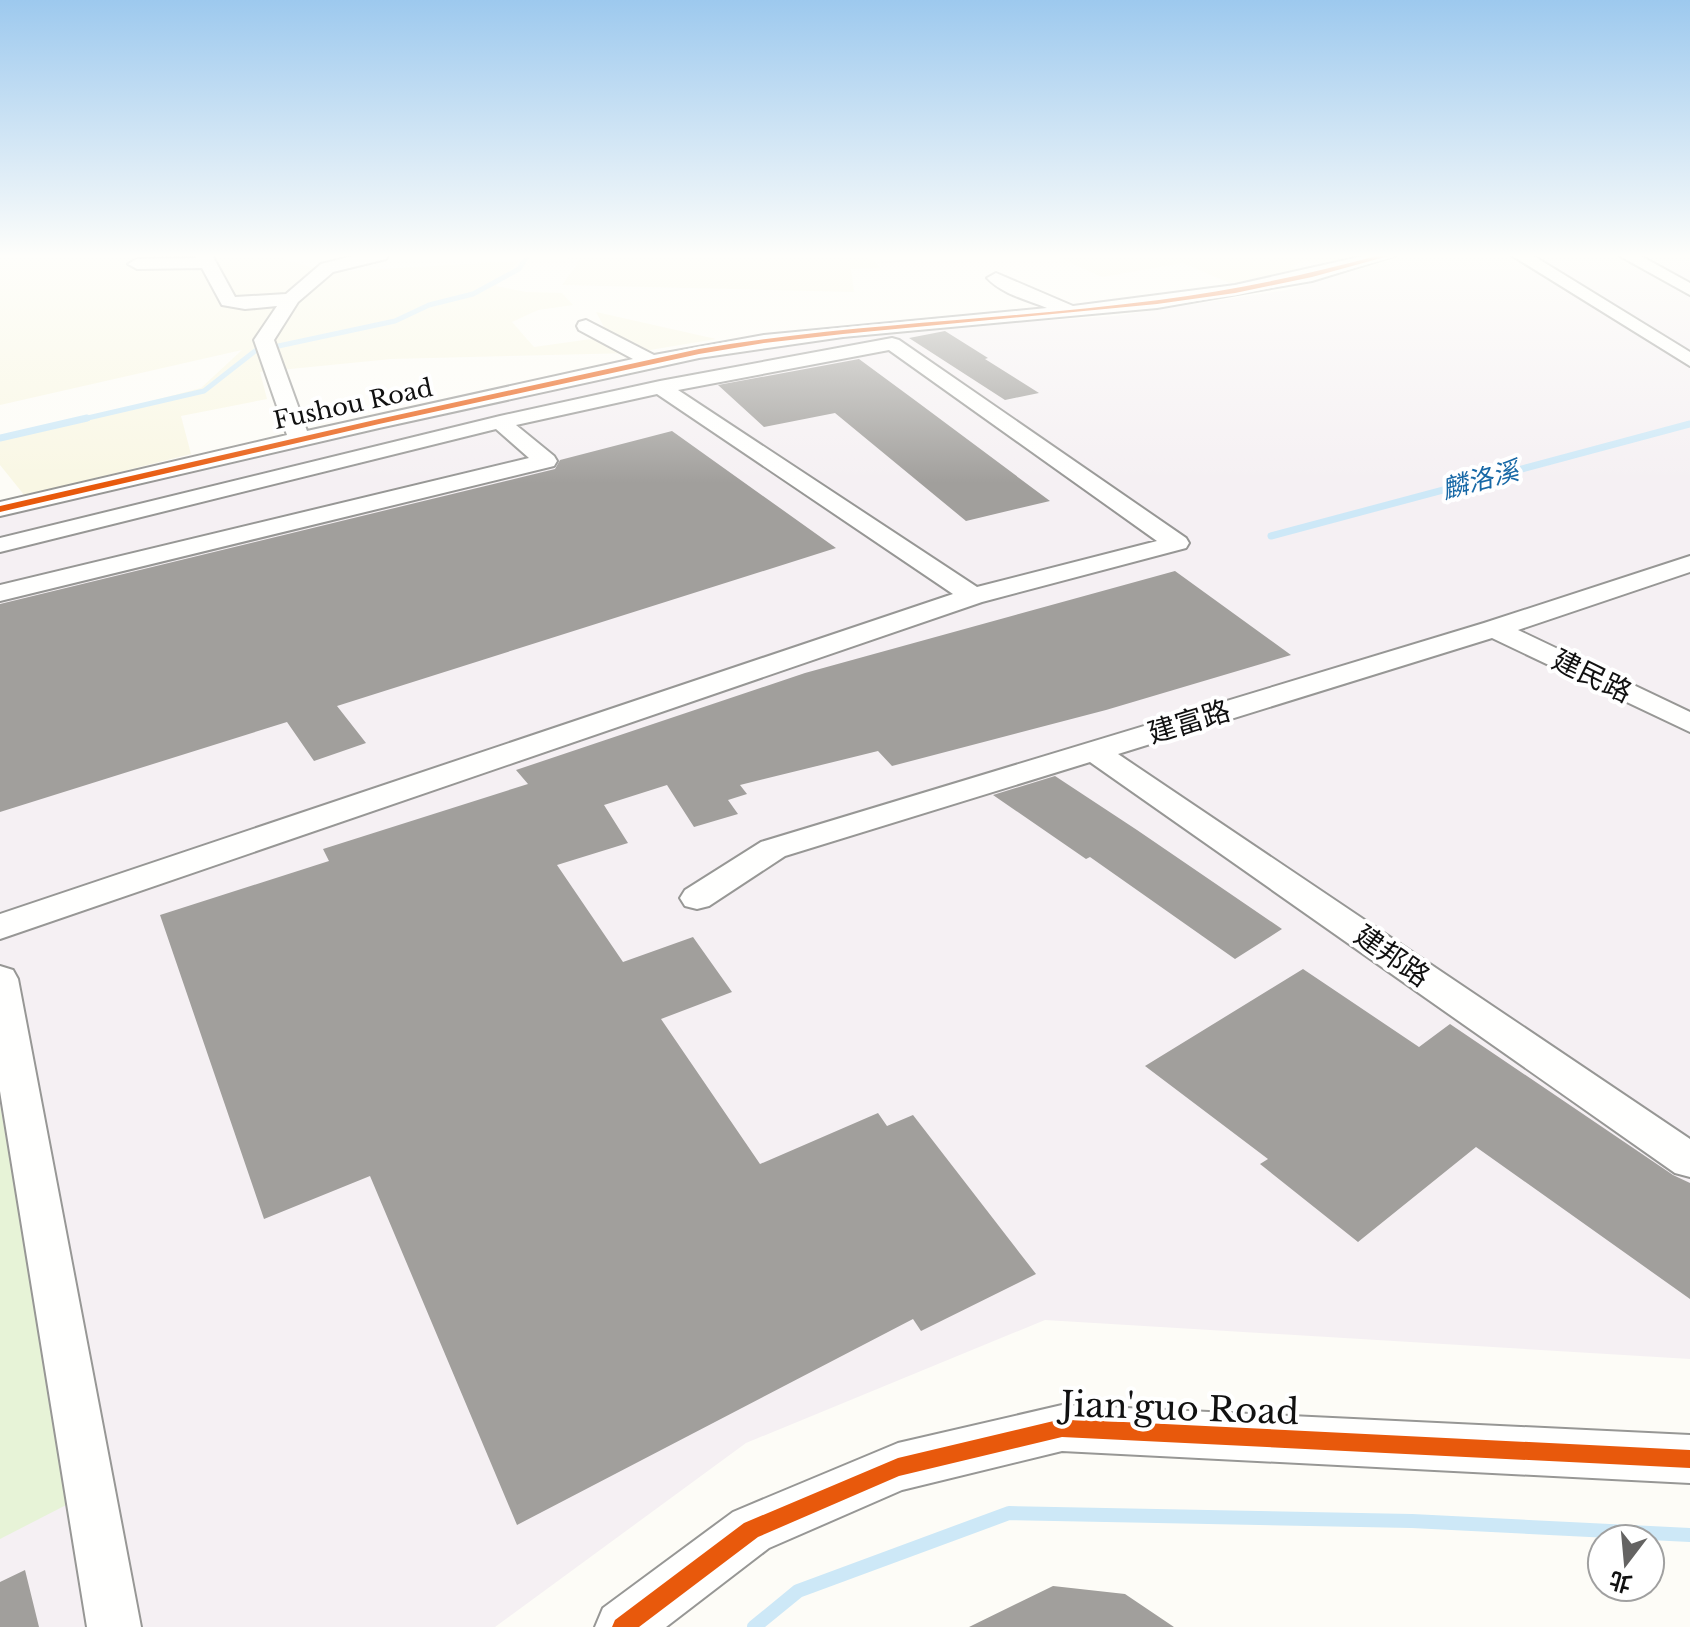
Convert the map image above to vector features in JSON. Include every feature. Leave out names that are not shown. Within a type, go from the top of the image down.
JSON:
[{"type":"street","points":[[270,331],[264,340],[299,438]]},
{"type":"street","points":[[595,331],[648,359]]},
{"type":"street","name":"Fushou Road","points":[[0,509],[648,359],[850,331]]},
{"type":"street","points":[[1643,331],[1690,360]]},
{"type":"street","points":[[0,545],[500,422],[660,387],[892,344],[1177,543],[973,596],[0,927]]},
{"type":"street","points":[[660,387],[973,596]]},
{"type":"street","points":[[0,593],[546,461],[500,422]]},
{"type":"street","name":"建富路","points":[[697,898],[773,849],[1494,629],[1690,564]]},
{"type":"street","name":"建民路","points":[[1494,629],[1690,723]]},
{"type":"street","name":"建邦路","points":[[1094,751],[1690,1161]]},
{"type":"street","points":[[0,979],[114,1627]]},
{"type":"street","name":"Jian'guo Road","points":[[622,1627],[751,1530],[898,1467],[1062,1428],[1690,1459]]},
{"type":"shaded area","points":[[0,331],[520,331],[534,347],[591,339],[600,331],[680,331],[716,339],[632,353],[391,359],[260,372],[267,399],[181,416],[191,454],[25,496],[0,465],[0,441],[201,388],[242,350],[0,405]]},
{"type":"shaded area","points":[[883,331],[1690,331],[1690,1359],[1045,1320],[746,1443],[495,1627],[0,1627],[0,515],[659,363]]},
{"type":"green space","points":[[0,1105],[72,1502],[0,1539]]},
{"type":"building","points":[[945,331],[1039,393],[1005,400],[909,338]]},
{"type":"building","points":[[859,359],[1050,501],[966,521],[835,413],[764,427],[718,385]]},
{"type":"building","points":[[672,431],[836,548],[337,706],[366,743],[314,761],[287,722],[0,812],[0,604],[555,469],[560,460]]},
{"type":"building","points":[[1175,571],[1291,655],[1106,710],[892,766],[878,751],[740,785],[747,794],[728,800],[738,814],[694,827],[667,785],[604,805],[628,843],[557,865],[623,962],[693,937],[732,992],[661,1019],[760,1164],[878,1113],[887,1126],[913,1115],[1036,1274],[921,1331],[913,1319],[517,1525],[370,1176],[264,1219],[160,915],[329,861],[323,849],[528,784],[516,770],[805,673]]},
{"type":"building","points":[[1055,776],[1282,929],[1235,959],[1090,857],[1086,859],[993,795]]},
{"type":"building","points":[[1303,969],[1419,1047],[1450,1024],[1673,1175],[1690,1183],[1690,1299],[1476,1147],[1358,1242],[1260,1164],[1268,1159],[1145,1066]]},
{"type":"building","points":[[25,1570],[39,1627],[0,1627],[0,1582]]},
{"type":"building","points":[[1053,1586],[1125,1594],[1174,1627],[969,1627]]},
{"type":"waterway","points":[[79,420],[204,391],[255,351],[349,331]]},
{"type":"waterway","points":[[0,438],[87,418]]},
{"type":"waterway","name":"麟洛溪","points":[[1271,536],[1690,424]]},
{"type":"waterway","points":[[754,1627],[798,1591],[1009,1513],[1412,1521],[1690,1535]]},
{"type":"cycle path","points":[[0,509],[634,365],[764,341],[855,331]]},
{"type":"cycle path","points":[[622,1627],[751,1530],[898,1467],[1062,1428],[1690,1459]]}]
